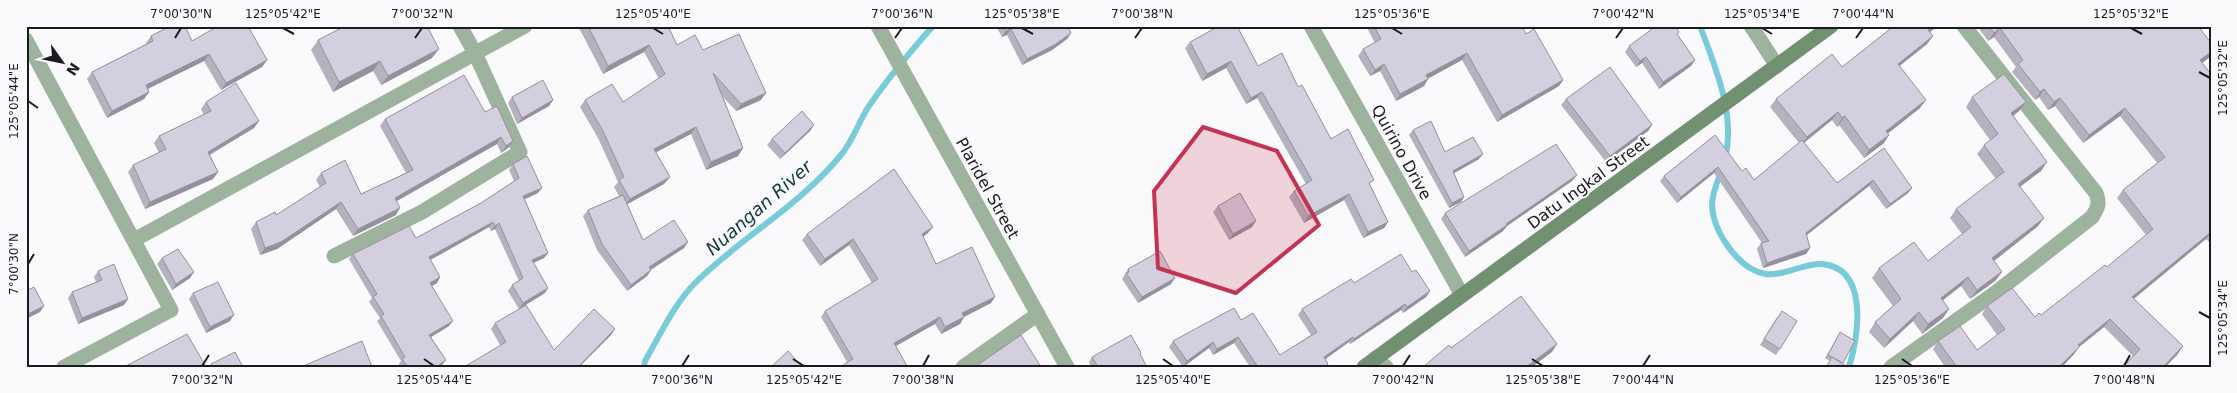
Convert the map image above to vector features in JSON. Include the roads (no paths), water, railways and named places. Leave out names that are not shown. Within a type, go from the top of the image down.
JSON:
[{"type":"street","points":[[334,256],[422,212],[520,152],[475,53],[460,26]]},
{"type":"street","points":[[134,240],[525,26]]},
{"type":"street","name":"Plaridel Street","points":[[878,26],[1067,367]]},
{"type":"street","name":"Quirino Drive","points":[[1311,26],[1462,295]]},
{"type":"street","points":[[1751,26],[1777,66]]},
{"type":"street","name":"Datu Ingkal Street","points":[[1375,364],[1462,295],[1832,26]]},
{"type":"street","points":[[1892,367],[1999,290],[2092,217],[2098,208],[2099,201],[2096,193],[1964,26]]},
{"type":"street","points":[[26,40],[171,310],[74,365]]},
{"type":"street","points":[[963,367],[1038,314]]},
{"type":"waterway","name":"Nuangan River","points":[[644,367],[645,361],[668,320],[688,291],[732,250],[808,190],[825,173],[845,150],[867,109],[883,87],[933,26]]},
{"type":"waterway","points":[[1700,26],[1717,74],[1726,108],[1728,142],[1725,158]]},
{"type":"waterway","points":[[1721,172],[1713,197],[1714,216],[1722,238],[1737,258],[1756,271],[1766,274],[1822,264],[1837,268],[1847,277],[1854,290],[1857,305],[1856,338],[1849,367]]}]
